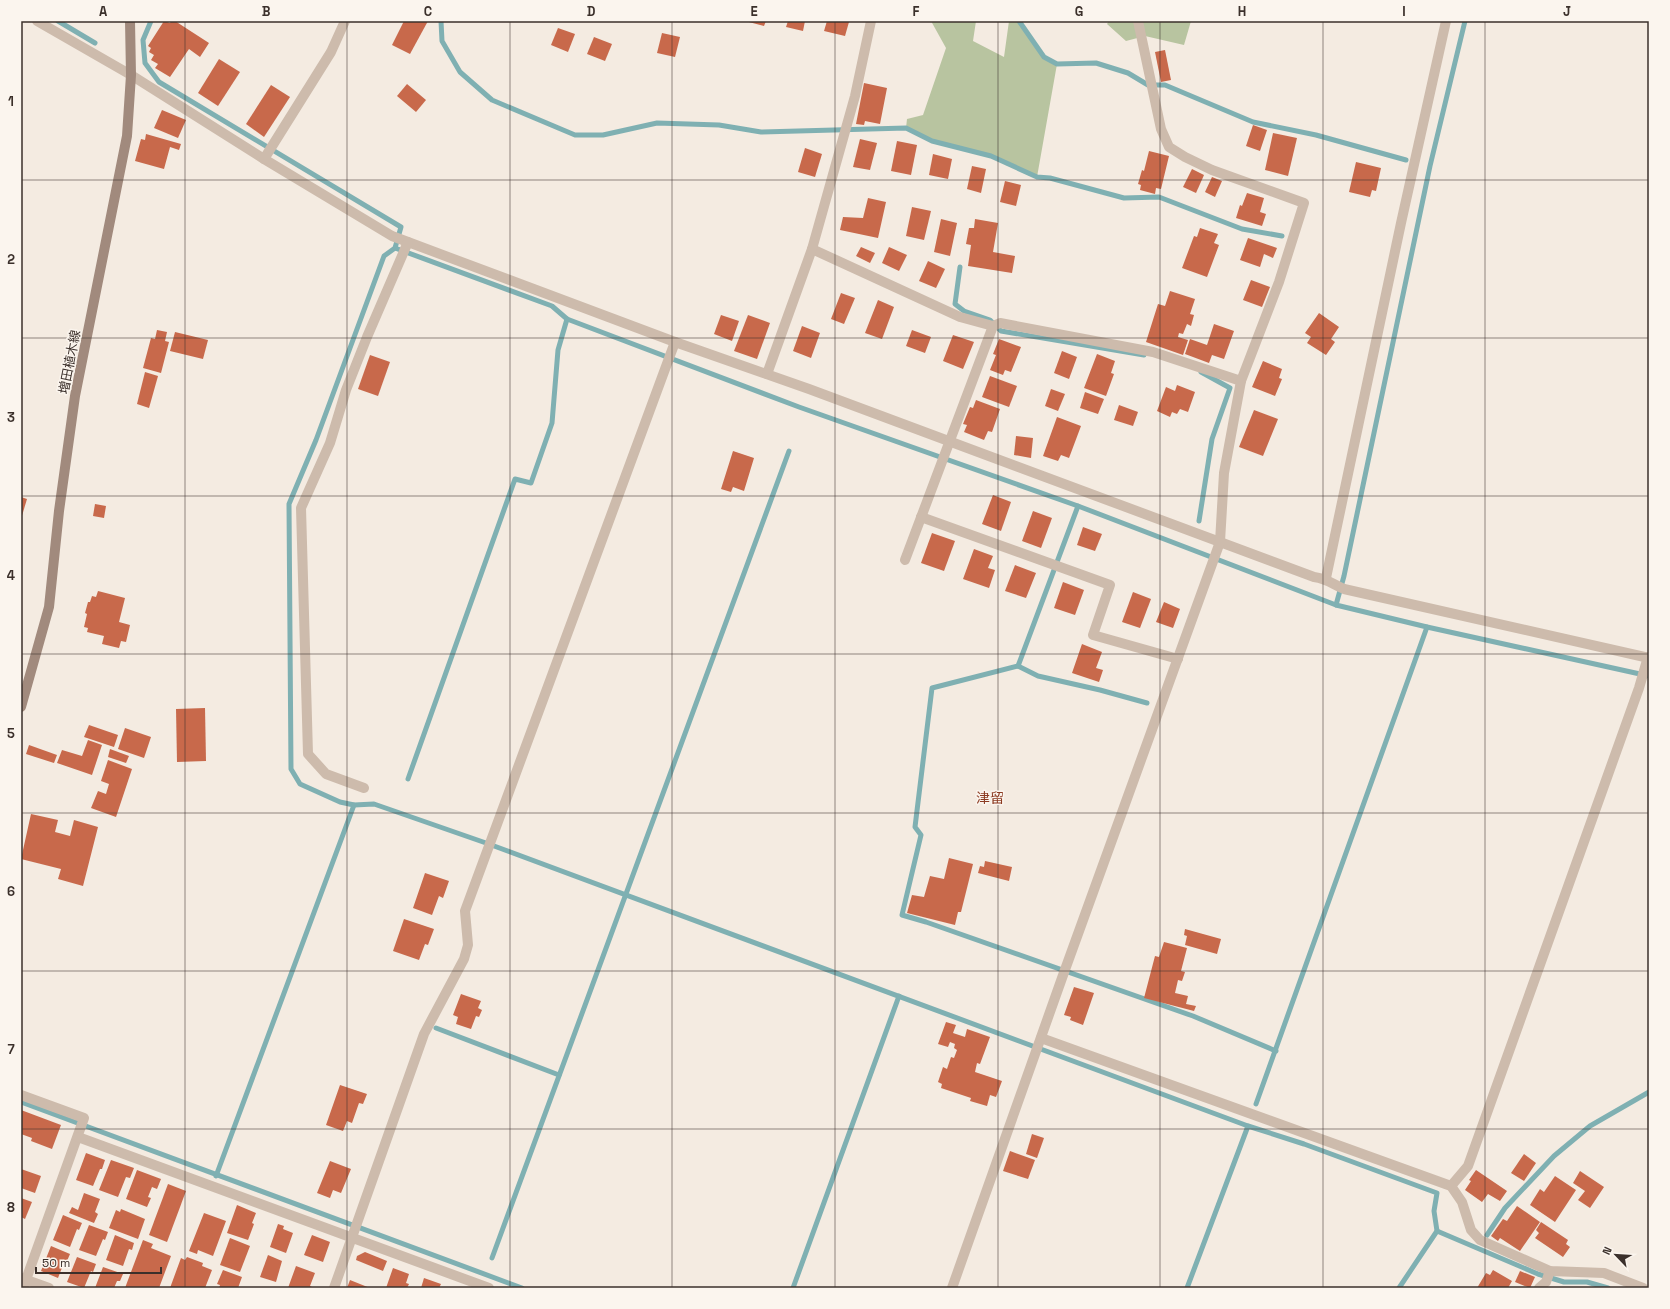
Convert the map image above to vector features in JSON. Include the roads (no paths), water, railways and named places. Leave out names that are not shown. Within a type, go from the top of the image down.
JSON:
[{"type":"street","points":[[36,21],[131,75],[266,156],[392,236],[406,243],[675,342],[767,374],[947,445],[1314,577],[1326,578],[1340,587],[1648,657],[1639,688],[1468,1166],[1451,1186]]},
{"type":"street","name":"増田植木線","points":[[21,707],[49,607],[59,511],[75,396],[126,136],[131,75],[130,21]]},
{"type":"street","points":[[266,156],[331,52],[345,21]]},
{"type":"street","points":[[767,374],[812,249],[848,123],[871,21]]},
{"type":"street","points":[[952,1288],[1038,1044],[1220,542],[1224,473],[1241,381],[1279,282],[1304,203],[1212,170],[1185,157],[1169,147],[1161,129],[1138,21]]},
{"type":"street","points":[[1326,578],[1401,223],[1446,21]]},
{"type":"street","points":[[364,788],[326,774],[308,754],[301,508],[330,443],[346,390],[406,243]]},
{"type":"street","points":[[812,249],[960,317],[1153,352],[1241,381]]},
{"type":"street","points":[[905,560],[939,465],[996,324]]},
{"type":"street","points":[[334,1288],[424,1034],[464,959],[468,946],[465,911],[675,342]]},
{"type":"street","points":[[921,517],[1110,585],[1093,635],[1178,659]]},
{"type":"street","points":[[1038,1044],[1451,1186],[1458,1193],[1471,1230],[1480,1240],[1550,1271],[1604,1273],[1642,1288]]},
{"type":"street","points":[[21,1095],[84,1118],[23,1282],[49,1288]]},
{"type":"street","points":[[78,1134],[353,1234],[489,1288]]},
{"type":"street","points":[[1542,1285],[1550,1271]]},
{"type":"waterway","points":[[58,21],[95,43]]},
{"type":"waterway","points":[[151,21],[143,40],[145,63],[159,82],[401,227],[395,248],[384,256],[316,440],[289,504],[291,769],[300,784],[340,802],[354,805],[374,804],[486,843],[1248,1126],[1304,1144],[1437,1193],[1434,1211],[1437,1231],[1399,1288]]},
{"type":"waterway","points":[[441,21],[442,41],[460,72],[492,100],[575,135],[603,135],[657,123],[719,125],[761,132],[906,128],[932,141],[991,156],[1037,177],[1050,178],[1124,198],[1159,197],[1242,229],[1282,236]]},
{"type":"waterway","points":[[1019,21],[1044,57],[1057,64],[1096,63],[1128,73],[1148,85],[1165,85],[1253,122],[1316,135],[1406,160]]},
{"type":"waterway","points":[[1465,21],[1430,166],[1344,576],[1336,605],[1427,627],[1649,676]]},
{"type":"waterway","points":[[395,248],[552,306],[567,319],[799,407],[1078,506],[1336,605]]},
{"type":"waterway","points":[[960,267],[955,304],[964,311],[990,320],[1001,331],[1144,355]]},
{"type":"waterway","points":[[408,779],[515,479],[531,483],[552,423],[558,350],[567,319]]},
{"type":"waterway","points":[[1199,521],[1212,439],[1230,388],[1201,372]]},
{"type":"waterway","points":[[492,1258],[789,451]]},
{"type":"waterway","points":[[1078,506],[1018,666],[932,688],[915,827],[921,835],[902,915],[926,922],[1193,1016],[1276,1051]]},
{"type":"waterway","points":[[1256,1104],[1427,627]]},
{"type":"waterway","points":[[1018,666],[1038,676],[1100,690],[1147,703]]},
{"type":"waterway","points":[[216,1176],[354,805]]},
{"type":"waterway","points":[[793,1288],[899,996]]},
{"type":"waterway","points":[[436,1028],[559,1075]]},
{"type":"waterway","points":[[1487,1235],[1505,1208],[1554,1156],[1590,1126],[1649,1092]]},
{"type":"waterway","points":[[21,1102],[522,1288]]},
{"type":"waterway","points":[[1187,1288],[1248,1126]]},
{"type":"waterway","points":[[1437,1231],[1538,1274],[1564,1282],[1587,1282],[1608,1288]]},
{"type":"district","name":"津留","points":[[990,798]]}]
